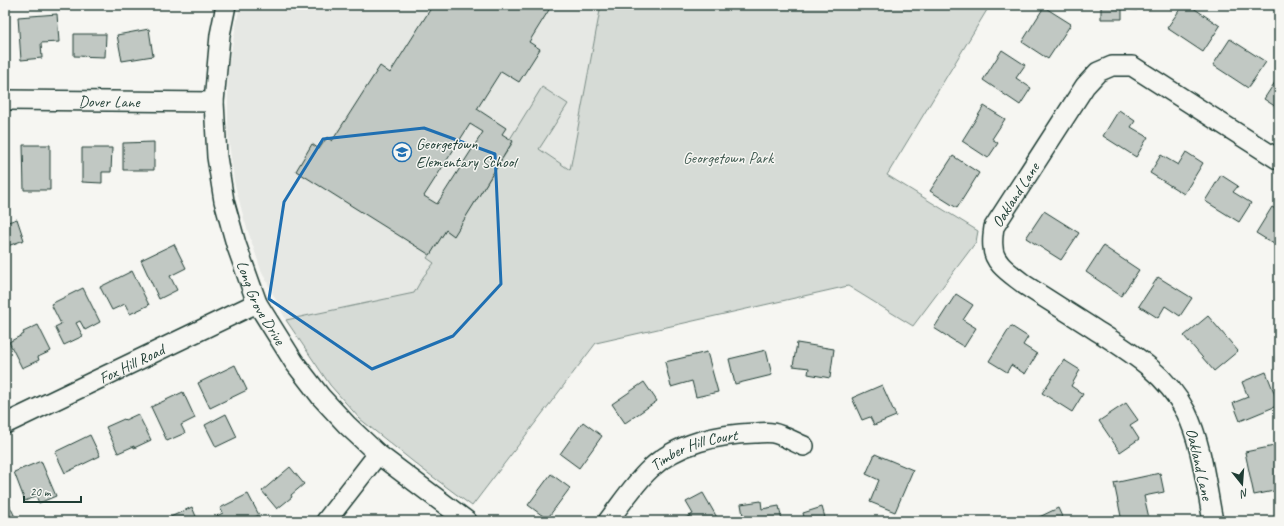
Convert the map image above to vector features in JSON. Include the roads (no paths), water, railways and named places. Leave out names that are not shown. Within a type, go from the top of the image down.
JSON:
[{"type":"street","name":"Long Grove Drive","points":[[226,5],[220,35],[214,102],[217,157],[224,201],[236,244],[257,303],[294,362],[321,397],[347,425],[378,454],[467,521]]},
{"type":"street","name":"Oakland Lane","points":[[1213,521],[1195,435],[1186,412],[1171,389],[1155,372],[1135,355],[1025,285],[999,263],[993,249],[994,228],[1077,97],[1098,72],[1112,66],[1132,66],[1279,160]]},
{"type":"street","name":"Dover Lane","points":[[5,100],[214,102]]},
{"type":"street","name":"Fox Hill Road","points":[[5,424],[257,303]]},
{"type":"street","name":"Timber Hill Court","points":[[608,521],[650,469],[664,457],[682,448],[696,443],[738,434],[772,433],[804,446]]},
{"type":"street","points":[[326,521],[378,454]]},
{"type":"place","name":"Georgetown Elementary School","points":[[402,152]]},
{"type":"park label","name":"Georgetown Park","points":[[728,157]]}]
